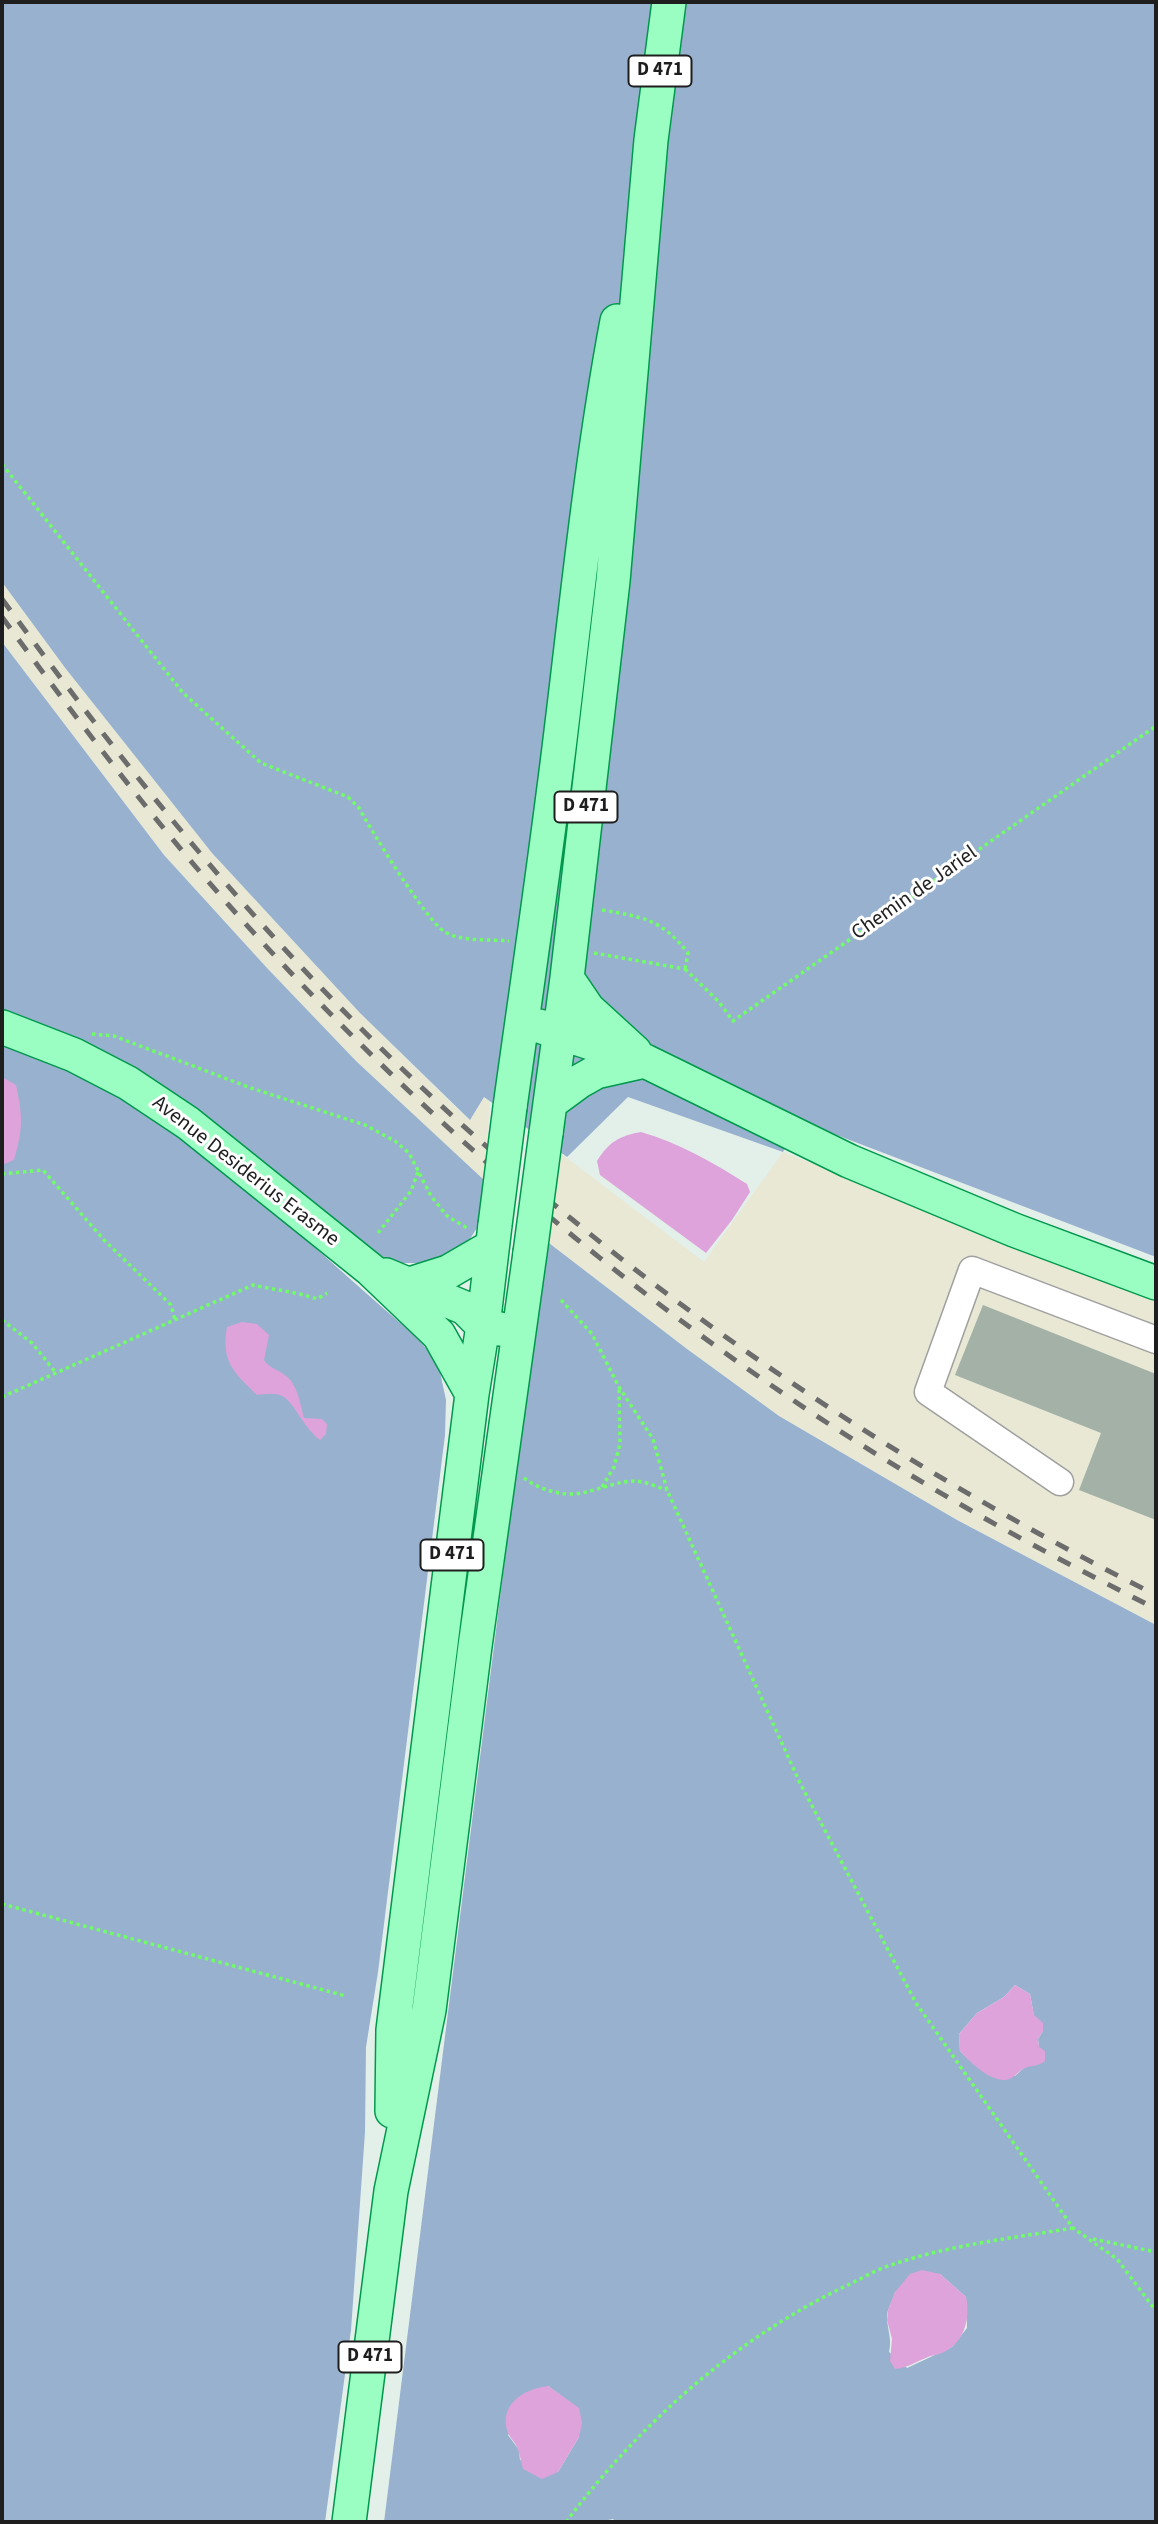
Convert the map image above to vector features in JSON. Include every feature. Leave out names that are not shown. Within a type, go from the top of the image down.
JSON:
[{"type":"main road","name":"D 471","points":[[349,2522],[391,2191],[429,2010],[500,1460],[567,978],[612,581],[651,140],[669,2]]},
{"type":"main road","name":"D 471","points":[[391,2191],[393,2030],[472,1394],[483,1326],[485,1233],[510,1107],[604,389],[651,140]]},
{"type":"main road","points":[[567,978],[588,1009],[645,1061]]},
{"type":"main road","points":[[522,1020],[645,1061],[768,1123],[874,1172],[1014,1230],[1156,1283]]},
{"type":"main road","name":"Avenue Desiderius Erasme","points":[[2,1027],[74,1055],[128,1083],[188,1123],[371,1270]]},
{"type":"main road","points":[[548,1118],[580,1081],[596,1072],[645,1061]]},
{"type":"main road","points":[[411,1284],[449,1272],[485,1233]]},
{"type":"main road","points":[[371,1270],[465,1308],[483,1326],[518,1331]]},
{"type":"main road","points":[[371,1270],[439,1335],[472,1394]]},
{"type":"main road","points":[[439,1335],[467,1335],[483,1326]]},
{"type":"lane","points":[[1060,1482],[928,1392],[972,1270],[1156,1340]]},
{"type":"path","points":[[2,464],[183,693],[261,763],[348,797],[359,808],[442,931],[454,936],[518,942]]},
{"type":"path","name":"Chemin de Jariel","points":[[685,969],[719,1002],[733,1021],[1156,726]]},
{"type":"path","points":[[575,906],[644,917],[673,934],[688,953],[685,969],[593,953]]},
{"type":"path","points":[[56,1048],[70,1032],[114,1036],[251,1088],[365,1125],[409,1153],[430,1196],[447,1216],[485,1233]]},
{"type":"path","points":[[2,1174],[43,1170],[104,1240],[171,1305],[175,1321]]},
{"type":"path","points":[[378,1233],[411,1191],[418,1170]]},
{"type":"path","points":[[2,1397],[253,1285],[289,1294],[300,1293],[317,1299],[327,1293]]},
{"type":"path","points":[[561,1300],[592,1334],[620,1387],[653,1439],[667,1490],[800,1783],[916,2003],[1073,2228],[1117,2259],[1156,2311]]},
{"type":"path","points":[[2,1320],[32,1343],[56,1373]]},
{"type":"path","points":[[602,1487],[614,1467],[620,1444],[620,1387]]},
{"type":"path","points":[[500,1460],[532,1485],[550,1490],[579,1494],[636,1481],[667,1490]]},
{"type":"path","points":[[2,1904],[346,1996]]},
{"type":"path","points":[[566,2522],[594,2486],[660,2416],[733,2353],[805,2305],[890,2265],[970,2245],[1073,2228]]},
{"type":"path","points":[[1091,2239],[1156,2252]]},
{"type":"shaded area","points":[[2,2],[1156,2],[1156,1257],[800,1121],[783,1152],[628,1097],[567,1157],[484,1097],[470,1120],[360,1013],[212,853],[66,669],[2,582]]},
{"type":"shaded area","points":[[2,582],[66,669],[212,853],[360,1013],[469,1120],[483,1097],[490,1102],[484,1180],[356,1061],[164,855],[2,642]]},
{"type":"shaded area","points":[[2,642],[164,855],[356,1061],[484,1180],[477,1228],[464,1248],[427,1263],[397,1263],[370,1251],[201,1111],[125,1068],[2,1017]]},
{"type":"shaded area","points":[[2,1042],[102,1082],[171,1126],[243,1184],[416,1336],[438,1363],[446,1400],[445,1435],[378,1972],[366,2047],[365,2132],[351,2330],[325,2522],[2,2522]]},
{"type":"shaded area","points":[[2,1077],[16,1085],[21,1123],[14,1160],[2,1165]]},
{"type":"shaded area","points":[[641,1132],[696,1154],[747,1184],[750,1192],[706,1253],[600,1175],[597,1161],[606,1149],[621,1138]]},
{"type":"shaded area","points":[[555,1149],[704,1262],[783,1152],[1156,1296],[1156,1625],[957,1520],[779,1416],[545,1240]]},
{"type":"shaded area","points":[[545,1240],[779,1416],[957,1520],[1156,1625],[1156,2522],[616,2522],[613,2519],[598,2522],[384,2522]],"holes":[[[1015,1985],[1030,1994],[1034,2016],[1043,2031],[1038,2039],[1039,2047],[1015,2076],[991,2071],[973,2062],[960,2051],[959,2034],[977,2013],[1004,1997]],[[940,2274],[966,2297],[967,2328],[952,2347],[907,2368],[889,2352],[887,2316],[895,2292]],[[548,2386],[578,2408],[579,2437],[558,2472],[520,2460],[519,2450],[508,2435]]]},
{"type":"shaded area","points":[[242,1322],[257,1324],[269,1335],[264,1360],[293,1384],[304,1418],[322,1419],[327,1424],[326,1434],[320,1440],[284,1397],[274,1394],[257,1395],[235,1372],[226,1349],[227,1327]]},
{"type":"shaded area","points":[[1015,1985],[1030,1994],[1034,2015],[1043,2023],[1043,2031],[1038,2039],[1039,2047],[1045,2051],[1045,2061],[1025,2068],[1006,2080],[980,2070],[969,2060],[960,2051],[959,2034],[977,2013],[1004,1997]]},
{"type":"shaded area","points":[[922,2270],[940,2274],[966,2297],[964,2330],[950,2349],[895,2369],[890,2361],[892,2339],[887,2320],[888,2310],[895,2292],[910,2274]]},
{"type":"shaded area","points":[[548,2386],[579,2408],[582,2423],[579,2437],[558,2472],[542,2479],[523,2469],[506,2423],[507,2414],[515,2400],[530,2391]]},
{"type":"building","points":[[983,1305],[1156,1374],[1156,1520],[1079,1490],[1101,1433],[955,1375]]},
{"type":"railway","points":[[2,599],[136,775],[242,902],[375,1042],[475,1136],[579,1225],[688,1309],[799,1388],[915,1462],[1034,1531],[1156,1595]]},
{"type":"railway","points":[[2,617],[118,772],[242,920],[322,1005],[405,1087],[491,1166],[580,1242],[672,1314],[767,1383],[865,1447],[965,1507],[1156,1609]]}]
